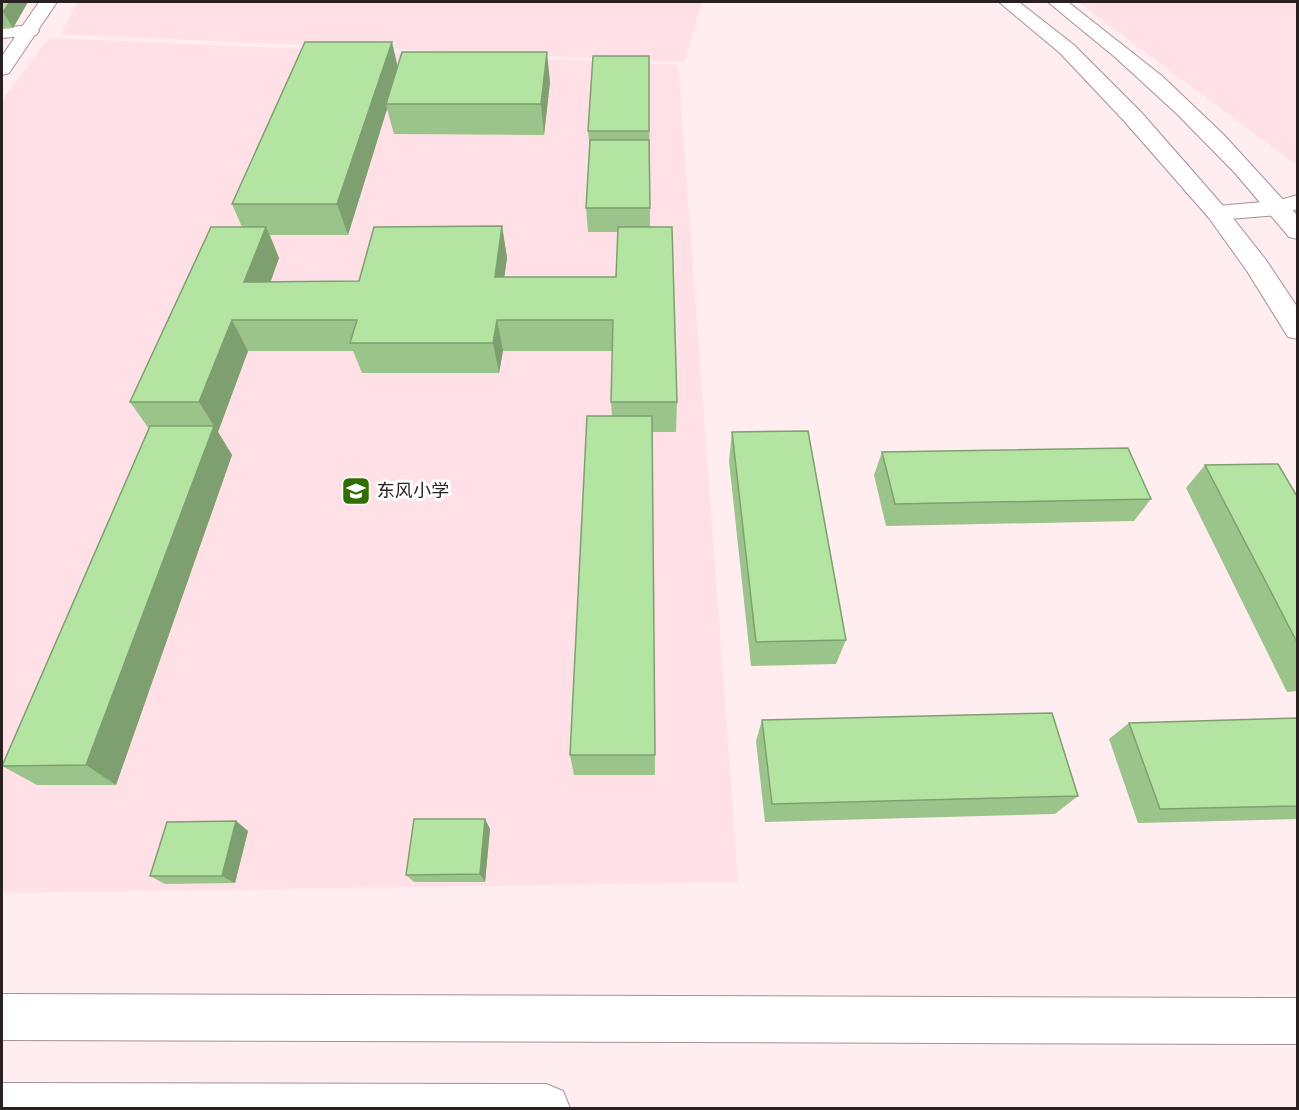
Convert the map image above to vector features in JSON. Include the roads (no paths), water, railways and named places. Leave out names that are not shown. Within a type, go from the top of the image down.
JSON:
[{"type":"main road","points":[[2,69],[48,2]]},
{"type":"main road","points":[[1008,2],[1066,49],[1133,117],[1217,213],[1257,266],[1298,330]]},
{"type":"main road","points":[[1057,2],[1112,42],[1194,115],[1288,205],[1298,232]]},
{"type":"main road","points":[[2,1017],[1298,1021]]},
{"type":"main road","points":[[2,1107],[546,1108]]},
{"type":"street","points":[[2,33],[30,31]]},
{"type":"street","points":[[1217,213],[1288,205]]},
{"type":"place","name":"东风小学","points":[[356,491]]}]
